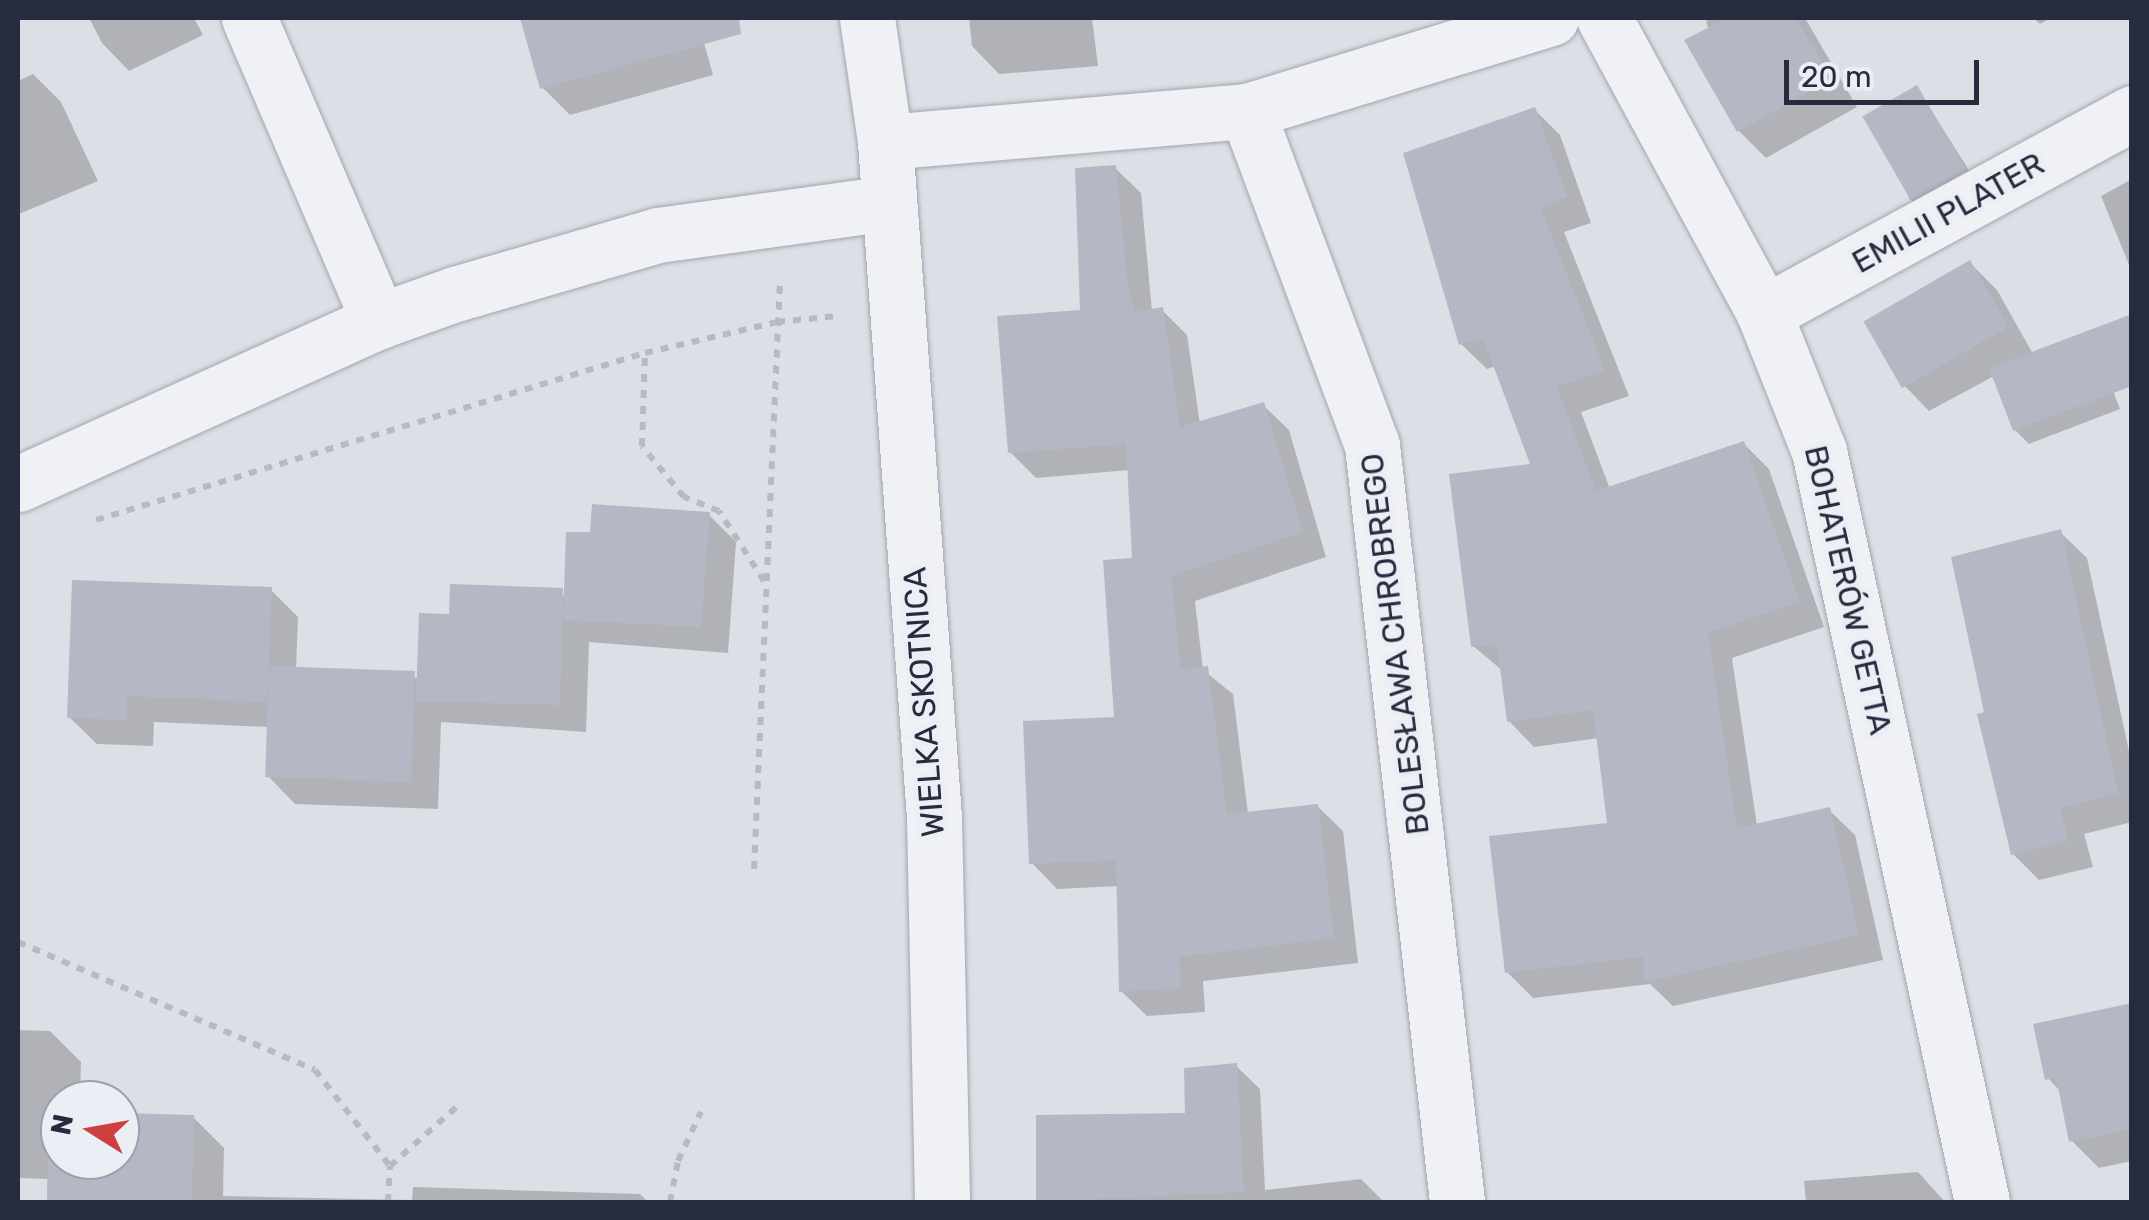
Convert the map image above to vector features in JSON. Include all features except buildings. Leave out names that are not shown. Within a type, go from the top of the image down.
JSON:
[{"type":"street","points":[[249,18],[379,320]]},
{"type":"street","name":"WIELKA SKOTNICA","points":[[868,18],[885,142],[934,818],[942,1202]]},
{"type":"street","points":[[885,142],[1247,110],[1551,18]]},
{"type":"street","name":"BOHATERÓW GETTA","points":[[1604,18],[1764,312],[1819,451],[1982,1202]]},
{"type":"street","name":"BOLESŁAWA CHROBREGO","points":[[1247,110],[1372,444],[1458,1202]]},
{"type":"street","name":"EMILII PLATER","points":[[1764,312],[2132,113]]},
{"type":"street","points":[[18,484],[379,320],[658,235],[784,214],[889,203]]},
{"type":"path","points":[[754,869],[784,214]]},
{"type":"path","points":[[94,521],[645,353],[777,322],[897,310]]},
{"type":"path","points":[[645,353],[642,446],[684,497],[718,511],[766,584]]},
{"type":"path","points":[[18,942],[315,1070],[390,1166],[388,1202]]},
{"type":"path","points":[[390,1166],[462,1103]]},
{"type":"path","points":[[670,1202],[678,1161],[701,1112]]}]
